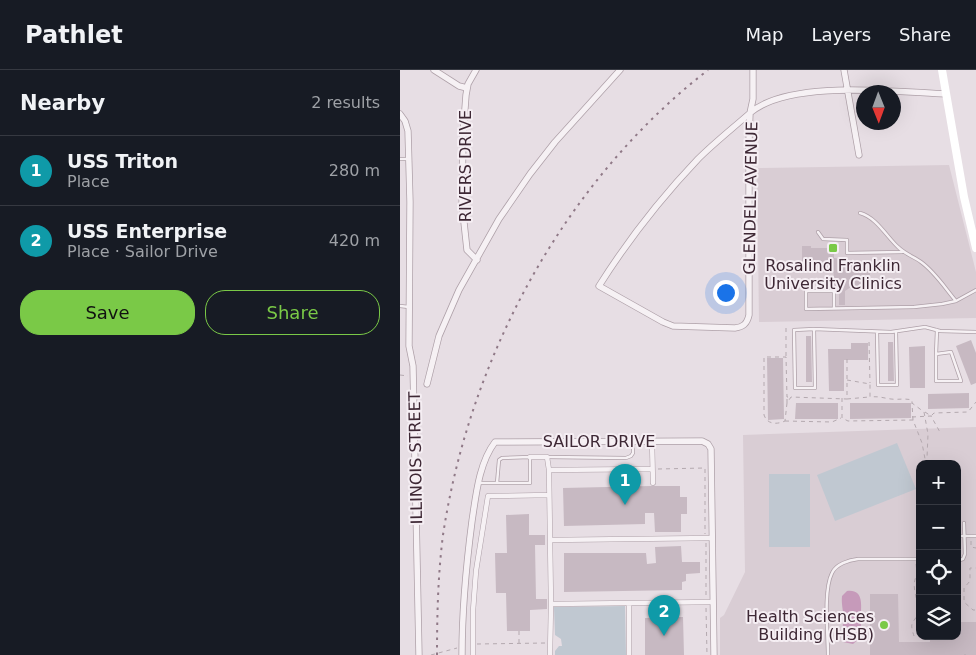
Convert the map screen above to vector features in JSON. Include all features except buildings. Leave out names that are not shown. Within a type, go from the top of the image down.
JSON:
[{"type":"main road","points":[[942,70],[964,197],[976,248]]},
{"type":"street","points":[[434,70],[459,86],[467,88]]},
{"type":"street","name":"RIVERS DRIVE","points":[[476,70],[467,88],[462,135],[462,204],[467,250],[477,260]]},
{"type":"street","points":[[427,384],[439,336],[458,290],[499,219],[555,142],[620,70]]},
{"type":"street","name":"GLENDELL AVENUE","points":[[750,113],[700,158],[661,200],[618,256],[599,286],[662,322],[673,326],[734,328],[747,322],[749,315],[750,113],[753,99],[753,70]]},
{"type":"street","points":[[844,70],[859,155]]},
{"type":"street","points":[[750,113],[769,102],[790,95],[808,92],[848,90],[946,94]]},
{"type":"street","name":"ILLINOIS STREET","points":[[400,114],[405,121],[408,132],[409,159],[409,346],[414,376],[419,655]]},
{"type":"street","name":"SAILOR DRIVE","points":[[462,655],[464,575],[478,484],[487,452],[496,442],[633,441],[702,441],[712,449],[714,655]]},
{"type":"street","points":[[652,441],[653,482]]},
{"type":"street","points":[[530,457],[547,457],[549,470],[550,655]]},
{"type":"street","points":[[549,470],[652,469]]},
{"type":"street","points":[[473,655],[476,572],[488,496],[549,495]]},
{"type":"street","points":[[550,540],[712,538]]},
{"type":"street","points":[[551,604],[713,602]]},
{"type":"street","points":[[629,603],[629,655]]},
{"type":"lane","points":[[400,159],[409,159]]},
{"type":"lane","points":[[860,213],[865,214],[904,252],[929,269],[956,300]]},
{"type":"lane","points":[[818,232],[823,239],[846,240],[847,253],[904,252]]},
{"type":"lane","points":[[834,308],[834,291],[806,291],[806,309],[921,306],[942,304],[956,300],[976,290]]},
{"type":"lane","points":[[400,306],[410,306]]},
{"type":"lane","points":[[814,329],[814,388],[795,388],[794,330],[814,329],[896,332],[926,328],[976,332]]},
{"type":"lane","points":[[936,354],[951,352],[960,381],[936,381],[936,354],[937,330]]},
{"type":"lane","points":[[877,332],[878,385],[897,385],[896,332]]},
{"type":"lane","points":[[547,457],[626,458],[633,453],[633,441]]},
{"type":"lane","points":[[478,484],[530,482],[530,457],[502,458],[499,460],[498,483]]},
{"type":"lane","points":[[961,560],[965,554],[964,523]]},
{"type":"lane","points":[[964,536],[976,538]]},
{"type":"lane","points":[[828,655],[828,590],[832,572],[838,566],[850,560],[916,559]]},
{"type":"path","points":[[785,421],[787,403],[786,328]]},
{"type":"path","points":[[869,342],[870,397]]},
{"type":"path","points":[[786,356],[767,356],[764,360],[764,415],[766,421],[769,423],[785,421],[832,422],[842,418]]},
{"type":"path","points":[[847,359],[847,398]]},
{"type":"path","points":[[400,375],[414,376]]},
{"type":"path","points":[[847,380],[870,384]]},
{"type":"path","points":[[787,397],[816,396],[826,399],[879,396],[889,399],[905,398],[912,400],[912,403],[931,416],[941,434]]},
{"type":"path","points":[[787,403],[791,397]]},
{"type":"path","points":[[842,398],[842,418]]},
{"type":"path","points":[[912,417],[931,416],[934,413],[968,412],[976,402]]},
{"type":"path","points":[[912,403],[912,417],[926,460]]},
{"type":"path","points":[[924,412],[928,434],[926,460]]},
{"type":"path","points":[[842,418],[852,422],[913,420]]},
{"type":"path","points":[[976,538],[970,542],[971,546],[976,548]]},
{"type":"path","points":[[976,568],[970,568],[970,581],[964,588],[964,602],[973,610],[976,610]]},
{"type":"path","points":[[914,636],[912,624],[918,614],[913,590],[916,576]]},
{"type":"path","points":[[519,631],[519,644]]},
{"type":"path","points":[[473,644],[551,643]]},
{"type":"path","points":[[431,655],[462,647]]},
{"type":"shaded area","points":[[949,165],[976,272],[976,318],[759,322],[757,168]]},
{"type":"shaded area","points":[[976,427],[976,655],[720,655],[720,618],[724,615],[745,572],[743,435]]},
{"type":"shaded area","points":[[897,443],[916,489],[835,521],[817,475]]},
{"type":"shaded area","points":[[769,474],[810,474],[810,547],[769,547]]},
{"type":"shaded area","points":[[847,591],[852,591],[859,595],[861,603],[860,638],[853,644],[843,642],[842,639],[842,596]]},
{"type":"shaded area","points":[[625,606],[626,655],[555,655],[555,651],[559,646],[562,646],[561,639],[555,635],[554,607]]},
{"type":"railway","points":[[437,655],[441,550],[456,468],[476,402],[501,338],[532,277],[568,219],[610,164],[657,115],[708,70]]},
{"type":"place","name":"Rosalind Franklin University Clinics","points":[[833,248]]},
{"type":"place","name":"USS Triton","points":[[625,505]]},
{"type":"place","name":"Health Sciences Building (HSB)","points":[[884,625]]},
{"type":"place","name":"USS Enterprise","points":[[664,636]]}]
